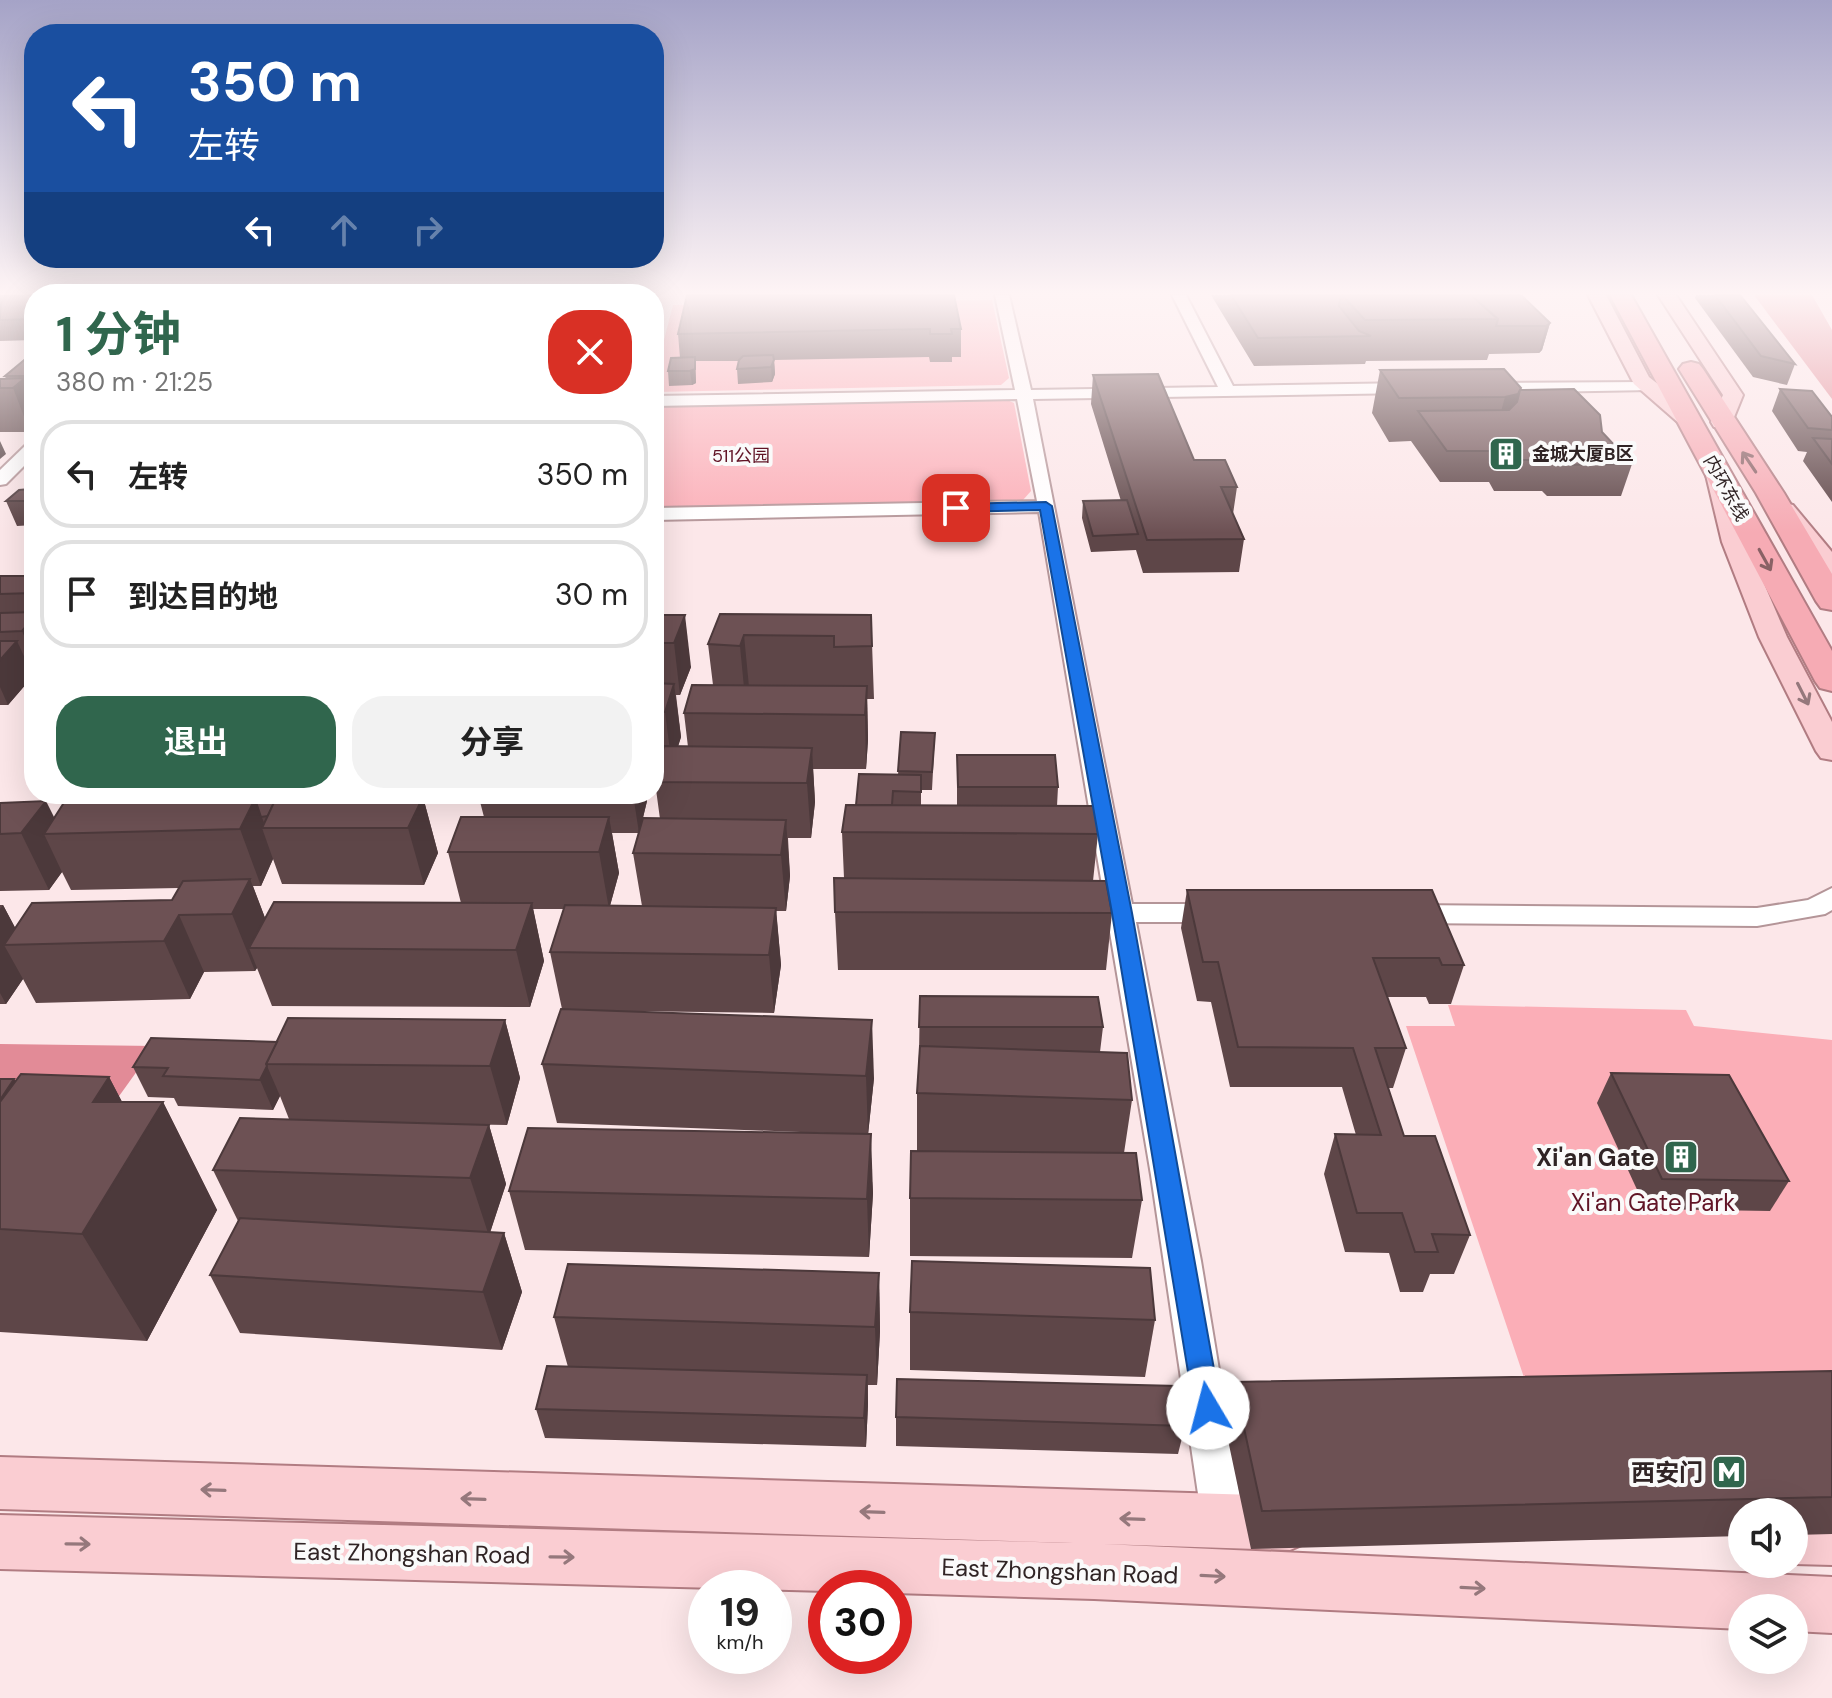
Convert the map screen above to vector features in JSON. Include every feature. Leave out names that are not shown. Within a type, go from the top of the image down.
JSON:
[{"type":"highway","name":"内环东线","points":[[1664,374],[1832,681]]},
{"type":"highway","name":"内环东线","points":[[1694,374],[1770,493],[1832,601]]},
{"type":"main road","points":[[1638,374],[1643,384],[1689,420]]},
{"type":"main road","points":[[1719,374],[1733,395],[1722,422]]},
{"type":"main road","points":[[1718,475],[1734,542],[1773,637],[1832,751]]},
{"type":"main road","points":[[1770,493],[1832,568]]},
{"type":"main road","points":[[0,1483],[1333,1524]]},
{"type":"main road","points":[[1808,1537],[1832,1538]]},
{"type":"main road","name":"East Zhongshan Road","points":[[0,1542],[1094,1571],[1832,1605]]},
{"type":"street","points":[[1021,374],[1122,913],[1204,1380],[1223,1521]]},
{"type":"street","points":[[1220,374],[1226,386]]},
{"type":"street","points":[[1473,385],[1643,384]]},
{"type":"street","points":[[664,401],[1226,386],[1427,385]]},
{"type":"street","points":[[0,480],[24,457]]},
{"type":"street","points":[[664,514],[1046,506]]},
{"type":"street","points":[[1376,914],[1757,917],[1815,908],[1832,897]]},
{"type":"street","points":[[1122,913],[1249,913]]},
{"type":"green space","points":[[664,374],[1008,374],[1009,378],[1001,385],[664,392]]},
{"type":"green space","name":"511公园","points":[[1005,399],[1014,403],[1031,491],[1023,500],[664,510],[664,406]]},
{"type":"green space","name":"Xi'an Gate Park","points":[[1448,1005],[1686,1010],[1694,1026],[1832,1040],[1832,1463],[1554,1467],[1406,1026],[1455,1026]]},
{"type":"shaded area","points":[[1813,374],[1832,374],[1832,399]]},
{"type":"shaded area","points":[[0,1044],[155,1046],[117,1099],[0,1098]]},
{"type":"building","points":[[1158,374],[1194,460],[1225,460],[1237,487],[1221,487],[1244,539],[1147,540],[1093,375]]},
{"type":"building","points":[[1383,374],[1509,374],[1521,388],[1518,394],[1505,397],[1399,398]]},
{"type":"building","points":[[24,378],[13,388],[0,388],[0,379]]},
{"type":"building","points":[[1574,389],[1600,415],[1602,432],[1632,464],[1556,465],[1551,460],[1503,460],[1497,451],[1447,451],[1418,411],[1509,410],[1517,402],[1520,390]]},
{"type":"building","points":[[1780,389],[1812,391],[1832,417],[1832,430],[1808,428]]},
{"type":"building","points":[[1813,438],[1832,439],[1832,464]]},
{"type":"building","points":[[24,490],[24,501],[6,501]]},
{"type":"building","points":[[1127,500],[1138,534],[1093,536],[1083,501]]},
{"type":"building","points":[[0,576],[24,576],[24,593],[0,594]]},
{"type":"building","points":[[24,612],[24,629],[0,632],[0,613]]},
{"type":"building","points":[[720,614],[871,615],[872,646],[834,647],[834,636],[744,635],[740,646],[708,644]]},
{"type":"building","points":[[664,615],[685,615],[674,643],[664,643]]},
{"type":"building","points":[[0,641],[17,641],[0,660]]},
{"type":"building","points":[[664,684],[674,684],[665,712]]},
{"type":"building","points":[[692,685],[867,686],[865,715],[684,713]]},
{"type":"building","points":[[901,732],[935,733],[932,772],[898,771]]},
{"type":"building","points":[[664,746],[812,748],[807,783],[664,782]]},
{"type":"building","points":[[957,755],[1055,755],[1058,787],[958,787]]},
{"type":"building","points":[[859,774],[921,775],[921,792],[893,791],[892,805],[856,805]]},
{"type":"building","points":[[0,803],[44,804],[21,833],[0,834]]},
{"type":"building","points":[[63,804],[252,804],[240,829],[44,834]]},
{"type":"building","points":[[257,804],[273,804],[268,816],[261,817]]},
{"type":"building","points":[[273,804],[420,804],[408,828],[262,828]]},
{"type":"building","points":[[846,805],[1095,806],[1098,834],[842,832]]},
{"type":"building","points":[[461,817],[609,817],[599,852],[448,852]]},
{"type":"building","points":[[643,818],[786,820],[781,855],[633,853]]},
{"type":"building","points":[[834,878],[1106,881],[1112,913],[835,912]]},
{"type":"building","points":[[250,879],[232,914],[179,915],[164,941],[4,945],[32,903],[172,900],[183,881]]},
{"type":"building","points":[[1187,890],[1432,890],[1464,965],[1442,965],[1439,958],[1373,958],[1406,1048],[1375,1048],[1404,1136],[1435,1136],[1470,1235],[1432,1234],[1438,1252],[1415,1252],[1402,1213],[1357,1213],[1335,1134],[1381,1135],[1353,1048],[1238,1047],[1218,962],[1203,962]]},
{"type":"building","points":[[274,902],[532,903],[516,950],[249,948]]},
{"type":"building","points":[[565,905],[776,908],[769,955],[550,952]]},
{"type":"building","points":[[920,996],[1098,997],[1103,1027],[919,1027]]},
{"type":"building","points":[[561,1009],[872,1020],[866,1076],[542,1064]]},
{"type":"building","points":[[288,1018],[505,1020],[490,1066],[266,1064]]},
{"type":"building","points":[[151,1038],[277,1042],[260,1080],[163,1076],[168,1068],[133,1067]]},
{"type":"building","points":[[920,1046],[1127,1053],[1132,1100],[917,1093]]},
{"type":"building","points":[[1611,1073],[1729,1075],[1789,1181],[1662,1179]]},
{"type":"building","points":[[21,1074],[109,1077],[93,1102],[163,1102],[82,1234],[0,1229],[0,1102]]},
{"type":"building","points":[[0,1079],[14,1079],[0,1100]]},
{"type":"building","points":[[240,1118],[489,1125],[470,1178],[213,1170]]},
{"type":"building","points":[[528,1128],[871,1134],[867,1199],[509,1191]]},
{"type":"building","points":[[911,1151],[1136,1153],[1142,1200],[910,1198]]},
{"type":"building","points":[[240,1218],[504,1233],[483,1292],[210,1275]]},
{"type":"building","points":[[912,1261],[1150,1268],[1155,1320],[910,1312]]},
{"type":"building","points":[[568,1264],[879,1273],[875,1327],[554,1317]]},
{"type":"building","points":[[547,1366],[867,1375],[864,1418],[536,1409]]},
{"type":"building","points":[[1832,1371],[1832,1497],[1262,1511],[1234,1382]]},
{"type":"building","points":[[897,1379],[1178,1386],[1185,1426],[896,1417]]},
{"type":"place","name":"金城大厦B区","points":[[1506,454]]},
{"type":"place","name":"Xi'an Gate","points":[[1681,1157]]},
{"type":"place","name":"西安门","points":[[1729,1472]]},
{"type":"route","points":[[956,508],[1046,506],[1122,913],[1208,1408]]}]
